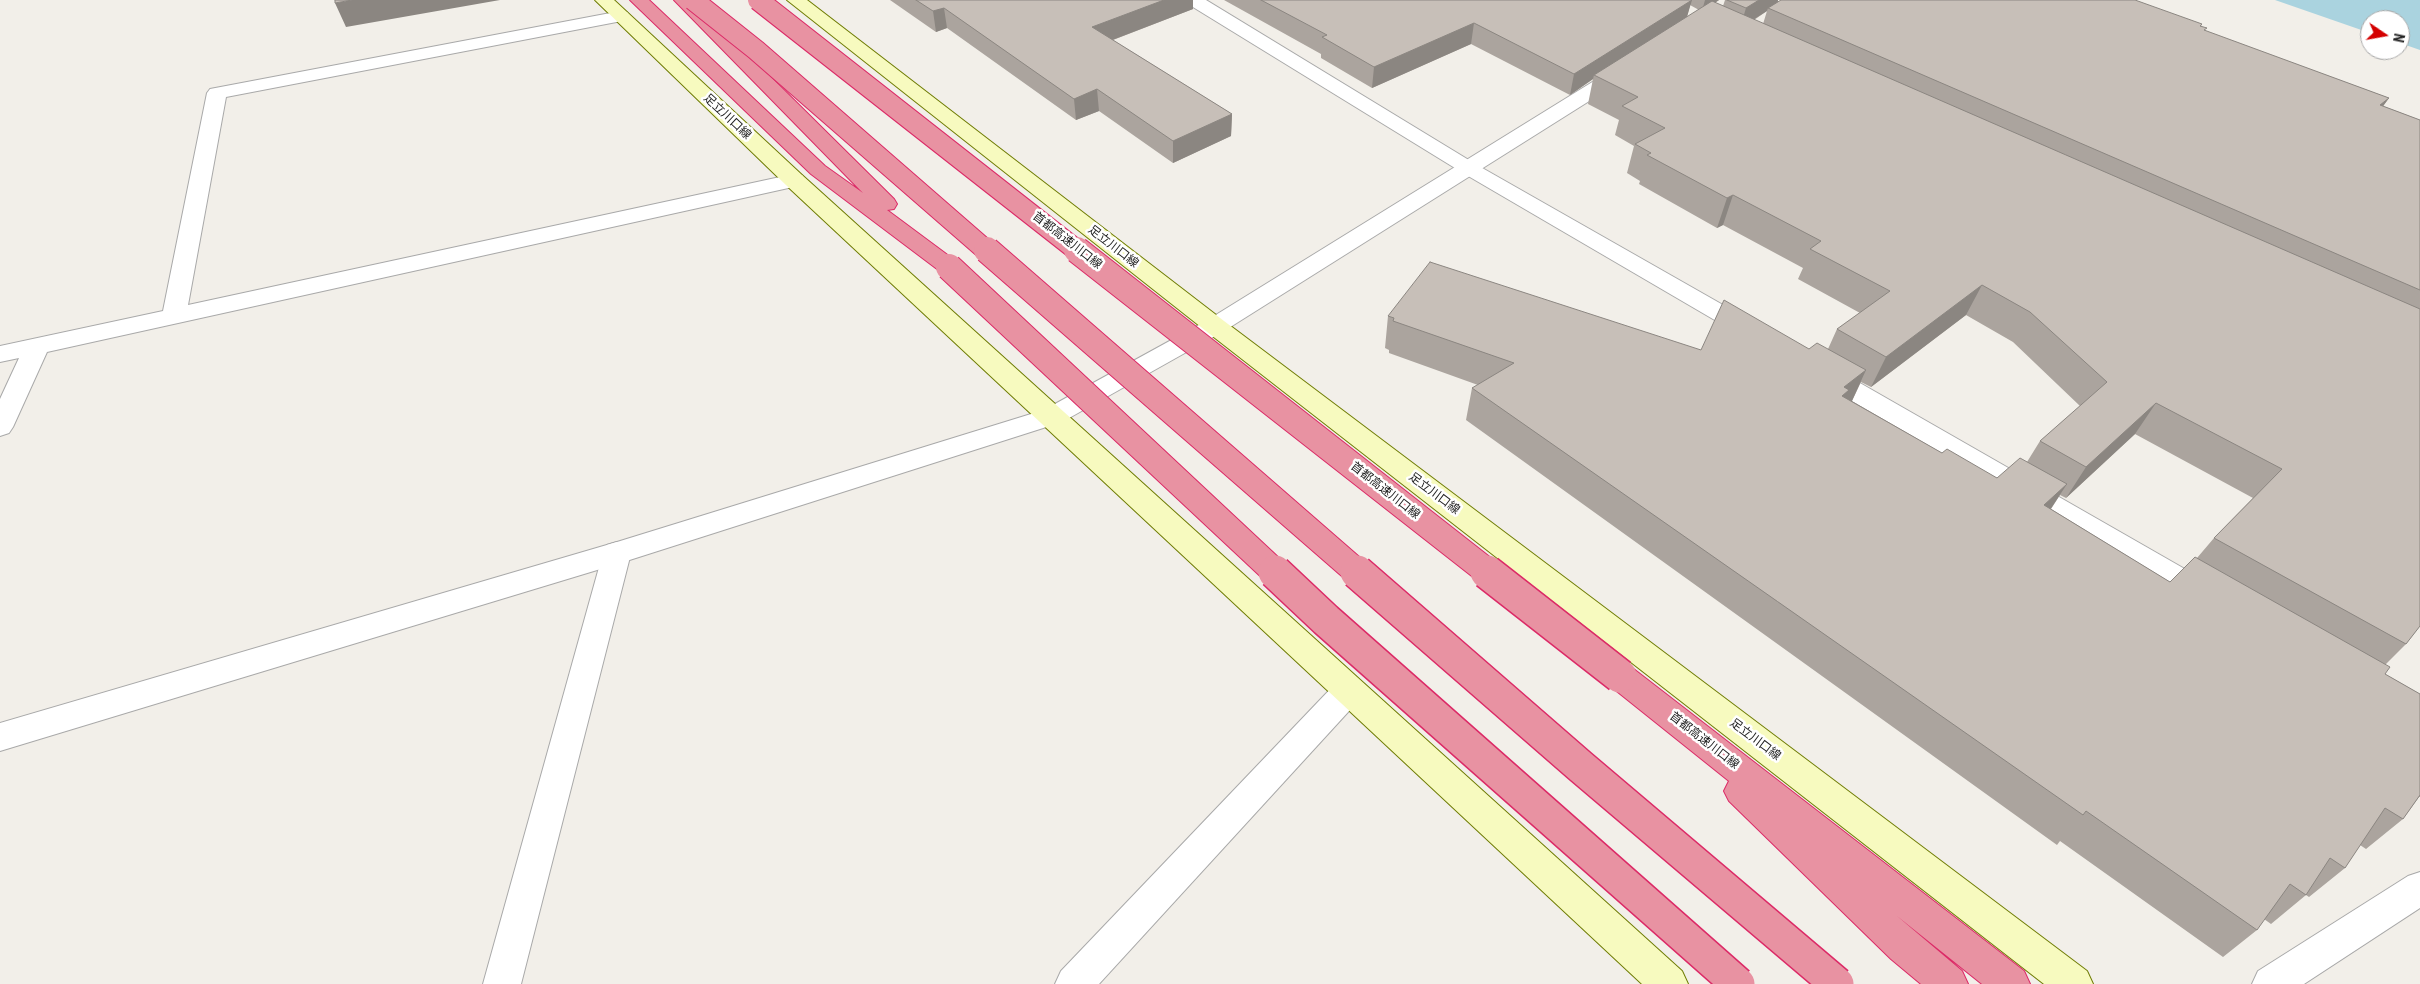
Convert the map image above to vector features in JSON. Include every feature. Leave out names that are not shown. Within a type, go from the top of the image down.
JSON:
[{"type":"highway","points":[[683,0],[949,267],[1326,620],[1738,984]]},
{"type":"highway","points":[[693,0],[756,50],[1580,766],[1837,984]]},
{"type":"highway","name":"首都高速川口線","points":[[758,0],[2011,984]]},
{"type":"highway","points":[[621,5],[818,170],[949,267]]},
{"type":"highway","points":[[1620,676],[1904,947],[1949,984]]},
{"type":"main road","name":"足立川口線","points":[[796,0],[1215,326],[2074,984]]},
{"type":"main road","name":"足立川口線","points":[[621,5],[794,180],[1669,984]]},
{"type":"street","points":[[1194,0],[1470,169],[1772,344]]},
{"type":"street","points":[[174,315],[217,93],[621,5]]},
{"type":"street","points":[[0,737],[617,553],[1053,416],[1215,326],[1470,169],[1643,59]]},
{"type":"street","points":[[0,354],[794,180]]},
{"type":"street","points":[[0,427],[37,346]]},
{"type":"street","points":[[1807,364],[2230,608]]},
{"type":"street","points":[[502,984],[617,553]]},
{"type":"street","points":[[1074,984],[1349,690]]},
{"type":"street","points":[[2270,984],[2420,888]]},
{"type":"water","points":[[2275,0],[2420,0],[2420,50],[2410,46],[2410,10],[2360,10],[2360,30]]},
{"type":"building","points":[[335,0],[352,0],[335,3]]},
{"type":"building","points":[[916,0],[1164,0],[1092,27],[1232,114],[1173,141],[1097,89],[1074,99],[944,8],[933,11]]},
{"type":"building","points":[[1261,0],[1692,0],[1574,74],[1474,23],[1374,67],[1322,37],[1327,35]]},
{"type":"building","points":[[1727,0],[1759,0],[1746,8]]},
{"type":"building","points":[[1781,0],[2135,0],[2202,24],[2200,26],[2207,28],[2204,30],[2389,98],[2380,105],[2420,120],[2420,290],[1768,8]]},
{"type":"building","points":[[1712,1],[2420,309],[2420,626],[2406,644],[2214,538],[2282,469],[2156,403],[2086,467],[2040,441],[2107,382],[2030,312],[1982,285],[1886,357],[1837,329],[1890,291],[1810,249],[1821,241],[1733,195],[1727,198],[1647,155],[1651,153],[1635,144],[1665,128],[1622,106],[1638,97],[1594,75]]},
{"type":"building","points":[[1430,262],[1701,350],[1724,300],[1809,349],[1817,343],[1866,370],[1844,387],[1849,390],[1842,396],[1942,453],[1947,449],[1997,478],[2020,458],[2067,484],[2044,505],[2170,582],[2195,557],[2390,667],[2385,674],[2420,694],[2420,795],[2403,819],[2385,808],[2345,868],[2330,858],[2306,895],[2290,884],[2257,930],[2086,811],[2083,815],[1472,388],[1514,363],[1393,321],[1394,318],[1388,316]]}]
